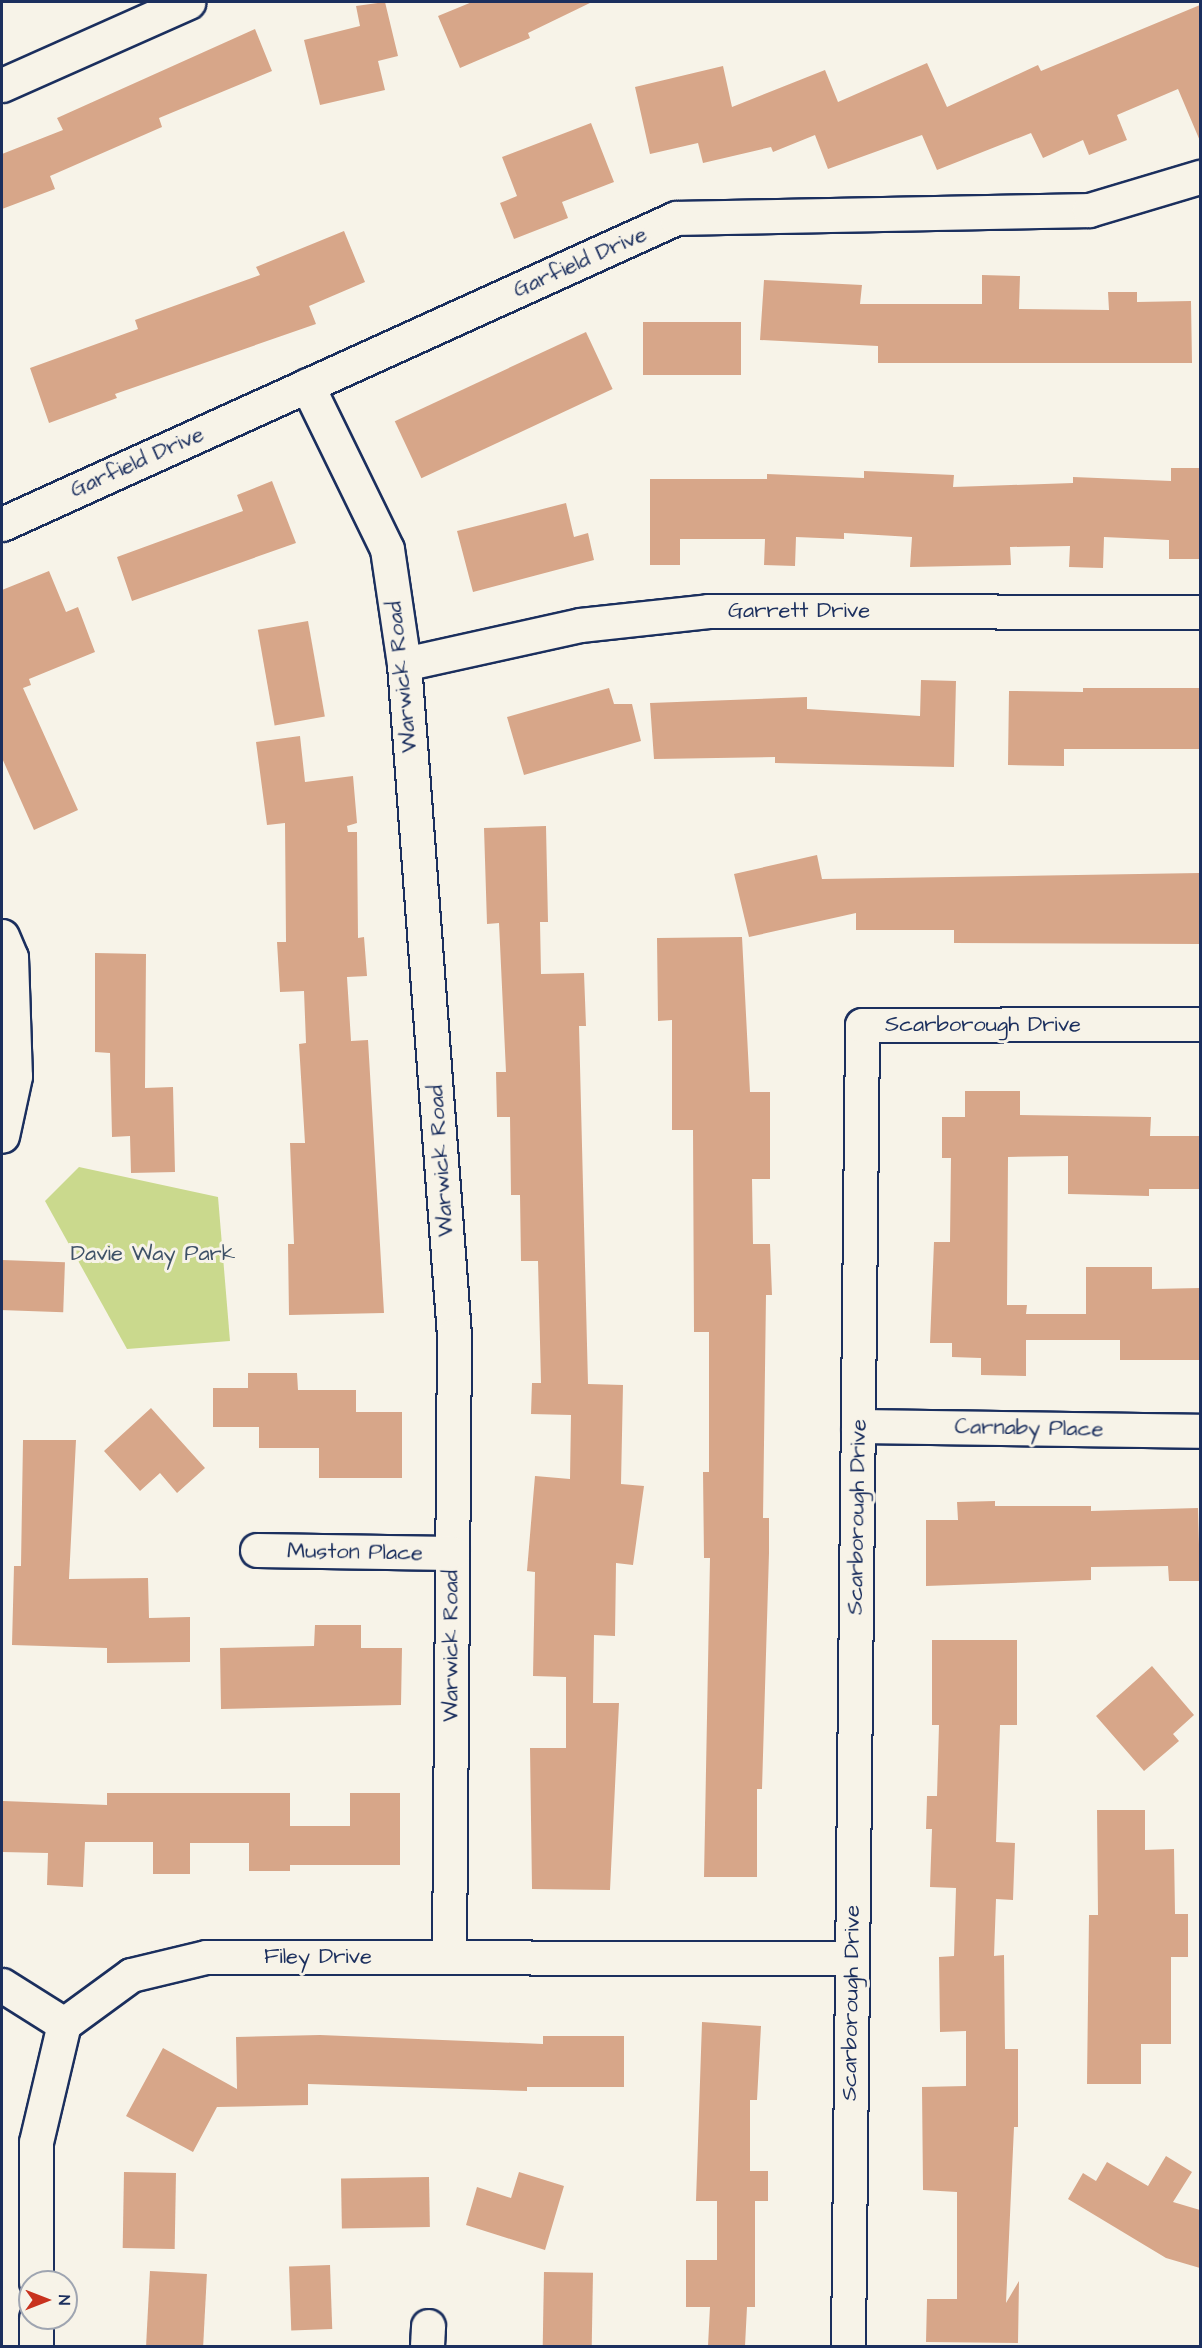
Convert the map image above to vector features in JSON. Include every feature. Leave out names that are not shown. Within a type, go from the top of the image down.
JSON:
[{"type":"street","points":[[2,85],[188,2]]},
{"type":"street","name":"Garfield Drive","points":[[2,524],[676,218],[1089,210],[1200,177]]},
{"type":"street","name":"Warwick Road","points":[[307,385],[387,549],[404,664],[454,1335],[448,1957]]},
{"type":"street","name":"Garrett Drive","points":[[404,664],[580,625],[708,611],[1200,612]]},
{"type":"street","points":[[2,936],[11,957],[15,1076],[2,1136]]},
{"type":"street","name":"Scarborough Drive","points":[[848,2346],[862,1025],[1200,1024]]},
{"type":"street","name":"Carnaby Place","points":[[858,1426],[1200,1431]]},
{"type":"street","name":"Muston Place","points":[[257,1550],[452,1553]]},
{"type":"street","name":"Filey Drive","points":[[64,2024],[131,1975],[206,1957],[852,1958]]},
{"type":"street","points":[[2,1985],[64,2024],[36,2142],[36,2270]]},
{"type":"street","points":[[36,2330],[36,2346]]},
{"type":"green space","name":"Davie Way Park","points":[[79,1167],[218,1197],[230,1341],[127,1349],[45,1201]]},
{"type":"building","points":[[385,2],[398,56],[378,61],[385,90],[320,105],[304,40],[360,26],[356,6]]},
{"type":"building","points":[[472,2],[592,2],[528,33],[530,38],[460,68],[438,16]]},
{"type":"building","points":[[1200,5],[1200,141],[1178,89],[1117,115],[1127,140],[1089,155],[1083,140],[1043,158],[1031,133],[937,170],[922,135],[828,169],[815,135],[773,152],[771,147],[703,163],[698,143],[650,154],[635,87],[723,66],[732,107],[825,70],[838,102],[927,63],[947,107],[1038,65],[1041,71]]},
{"type":"building","points":[[255,29],[272,71],[159,118],[162,127],[50,176],[55,189],[2,209],[2,154],[63,130],[57,118]]},
{"type":"building","points":[[591,123],[614,182],[562,202],[568,218],[514,239],[500,203],[517,196],[502,157]]},
{"type":"building","points":[[344,231],[365,282],[309,306],[316,324],[115,394],[117,398],[49,423],[30,368],[138,329],[135,320],[260,275],[256,267]]},
{"type":"building","points":[[982,275],[1020,276],[1019,309],[1109,310],[1108,292],[1137,292],[1137,302],[1191,301],[1192,363],[878,363],[878,346],[760,340],[764,280],[862,285],[860,304],[982,304]]},
{"type":"building","points":[[643,322],[741,322],[741,375],[643,375]]},
{"type":"building","points":[[586,332],[613,389],[421,478],[395,421]]},
{"type":"building","points":[[1171,468],[1200,468],[1200,559],[1169,559],[1169,540],[1104,537],[1103,568],[1069,567],[1070,546],[1010,547],[1011,565],[910,567],[912,537],[844,533],[844,539],[796,537],[795,566],[764,565],[765,539],[680,539],[680,565],[650,565],[650,479],[767,479],[767,474],[864,478],[864,471],[954,475],[953,487],[1073,483],[1073,477],[1171,481]]},
{"type":"building","points":[[272,481],[296,543],[132,601],[117,557],[243,511],[237,495]]},
{"type":"building","points":[[566,503],[574,537],[588,533],[594,560],[473,592],[457,531]]},
{"type":"building","points":[[49,571],[66,612],[78,607],[95,652],[29,679],[31,685],[23,688],[78,810],[34,830],[2,758],[2,590]]},
{"type":"building","points":[[308,621],[325,717],[275,725],[258,630]]},
{"type":"building","points":[[921,680],[956,681],[954,767],[775,763],[775,757],[654,759],[650,703],[807,697],[807,709],[920,716]]},
{"type":"building","points":[[609,688],[614,704],[632,704],[641,741],[524,775],[507,717]]},
{"type":"building","points":[[1083,688],[1200,688],[1200,749],[1064,749],[1064,766],[1008,765],[1009,691],[1083,692]]},
{"type":"building","points":[[300,736],[305,782],[353,776],[357,823],[347,826],[348,832],[357,832],[358,938],[364,937],[367,976],[347,977],[351,1041],[368,1040],[384,1313],[289,1315],[288,1244],[294,1244],[290,1143],[305,1143],[299,1044],[306,1043],[304,991],[280,992],[277,942],[286,942],[285,823],[267,825],[256,742]]},
{"type":"building","points":[[546,826],[548,922],[540,922],[541,974],[584,973],[586,1026],[579,1026],[588,1384],[623,1385],[621,1484],[644,1486],[633,1565],[616,1563],[615,1636],[594,1635],[593,1703],[619,1703],[610,1890],[532,1889],[530,1748],[566,1748],[566,1677],[533,1676],[535,1572],[527,1571],[535,1476],[570,1479],[571,1415],[531,1414],[532,1383],[541,1383],[538,1261],[521,1261],[520,1195],[511,1195],[510,1117],[497,1117],[496,1072],[506,1072],[499,923],[487,924],[484,828]]},
{"type":"building","points":[[817,855],[822,879],[1200,873],[1200,944],[954,943],[954,930],[856,930],[856,913],[749,937],[734,874]]},
{"type":"building","points":[[742,937],[750,1092],[770,1092],[770,1179],[752,1179],[753,1244],[770,1244],[772,1295],[766,1295],[763,1518],[769,1518],[769,1553],[762,1789],[757,1789],[757,1877],[704,1877],[710,1558],[704,1558],[703,1472],[709,1472],[709,1332],[694,1332],[693,1130],[672,1130],[672,1020],[658,1021],[657,938]]},
{"type":"building","points":[[95,953],[146,954],[145,1088],[173,1087],[175,1172],[131,1173],[130,1136],[112,1137],[110,1053],[95,1052]]},
{"type":"building","points":[[965,1091],[1020,1091],[1020,1115],[1151,1117],[1150,1136],[1200,1136],[1200,1189],[1149,1189],[1149,1196],[1068,1194],[1068,1156],[1008,1157],[1007,1305],[1027,1305],[1026,1314],[1086,1314],[1086,1267],[1152,1267],[1152,1289],[1200,1288],[1200,1360],[1120,1360],[1120,1340],[1026,1340],[1026,1376],[981,1375],[981,1358],[952,1357],[952,1343],[930,1343],[934,1242],[950,1242],[951,1158],[942,1158],[942,1117],[965,1117]]},
{"type":"building","points":[[2,1260],[65,1262],[63,1312],[2,1310]]},
{"type":"building","points":[[248,1373],[297,1373],[298,1390],[356,1390],[356,1412],[402,1412],[402,1478],[319,1478],[319,1448],[259,1448],[259,1427],[213,1427],[213,1388],[248,1388]]},
{"type":"building","points":[[151,1408],[205,1468],[177,1493],[160,1473],[140,1491],[104,1451]]},
{"type":"building","points":[[23,1440],[76,1440],[69,1579],[148,1578],[149,1618],[190,1617],[190,1662],[107,1663],[107,1648],[12,1645],[14,1566],[21,1566]]},
{"type":"building","points":[[995,1501],[995,1506],[1091,1506],[1091,1511],[1198,1508],[1200,1581],[1169,1581],[1168,1566],[1091,1567],[1091,1580],[926,1586],[926,1520],[958,1520],[957,1502]]},
{"type":"building","points":[[315,1625],[361,1625],[361,1648],[402,1648],[401,1705],[221,1709],[220,1648],[314,1646]]},
{"type":"building","points":[[932,1640],[1017,1640],[1017,1725],[1000,1725],[996,1842],[1015,1843],[1013,1900],[996,1899],[994,1956],[1004,1955],[1005,2049],[1018,2049],[1018,2127],[1014,2127],[1006,2303],[1019,2281],[1018,2343],[926,2342],[927,2299],[957,2299],[957,2192],[923,2190],[922,2087],[966,2086],[966,2031],[940,2032],[939,1957],[954,1956],[956,1888],[930,1887],[932,1829],[926,1829],[927,1796],[937,1796],[939,1725],[932,1725]]},
{"type":"building","points":[[1152,1666],[1194,1715],[1173,1734],[1179,1741],[1144,1771],[1096,1716]]},
{"type":"building","points":[[107,1793],[290,1793],[290,1826],[350,1826],[350,1793],[400,1793],[400,1865],[290,1865],[290,1871],[249,1871],[249,1843],[190,1843],[190,1874],[153,1874],[153,1842],[85,1842],[83,1887],[47,1885],[48,1853],[2,1852],[3,1801],[107,1805]]},
{"type":"building","points":[[1097,1810],[1145,1810],[1145,1850],[1174,1849],[1175,1914],[1188,1914],[1188,1957],[1171,1957],[1171,2044],[1141,2044],[1141,2084],[1087,2084],[1089,1915],[1098,1915]]},
{"type":"building","points":[[702,2022],[761,2026],[757,2100],[750,2100],[750,2171],[768,2171],[768,2201],[755,2201],[755,2307],[747,2307],[745,2346],[708,2346],[710,2307],[686,2307],[686,2260],[717,2260],[717,2201],[696,2201]]},
{"type":"building","points":[[320,2035],[543,2044],[543,2036],[624,2036],[624,2087],[527,2087],[527,2091],[308,2084],[308,2105],[217,2107],[193,2152],[126,2116],[163,2048],[237,2089],[236,2037]]},
{"type":"building","points":[[1166,2156],[1192,2172],[1173,2202],[1200,2210],[1200,2268],[1166,2258],[1068,2199],[1083,2173],[1096,2181],[1107,2162],[1148,2186]]},
{"type":"building","points":[[124,2172],[176,2173],[175,2249],[123,2248]]},
{"type":"building","points":[[519,2172],[564,2186],[545,2250],[466,2225],[477,2187],[511,2198]]},
{"type":"building","points":[[429,2177],[430,2227],[342,2229],[341,2179]]},
{"type":"building","points":[[330,2265],[332,2329],[291,2330],[289,2266]]},
{"type":"building","points":[[150,2271],[207,2274],[203,2346],[146,2345]]},
{"type":"building","points":[[544,2272],[593,2273],[592,2346],[543,2346]]}]
